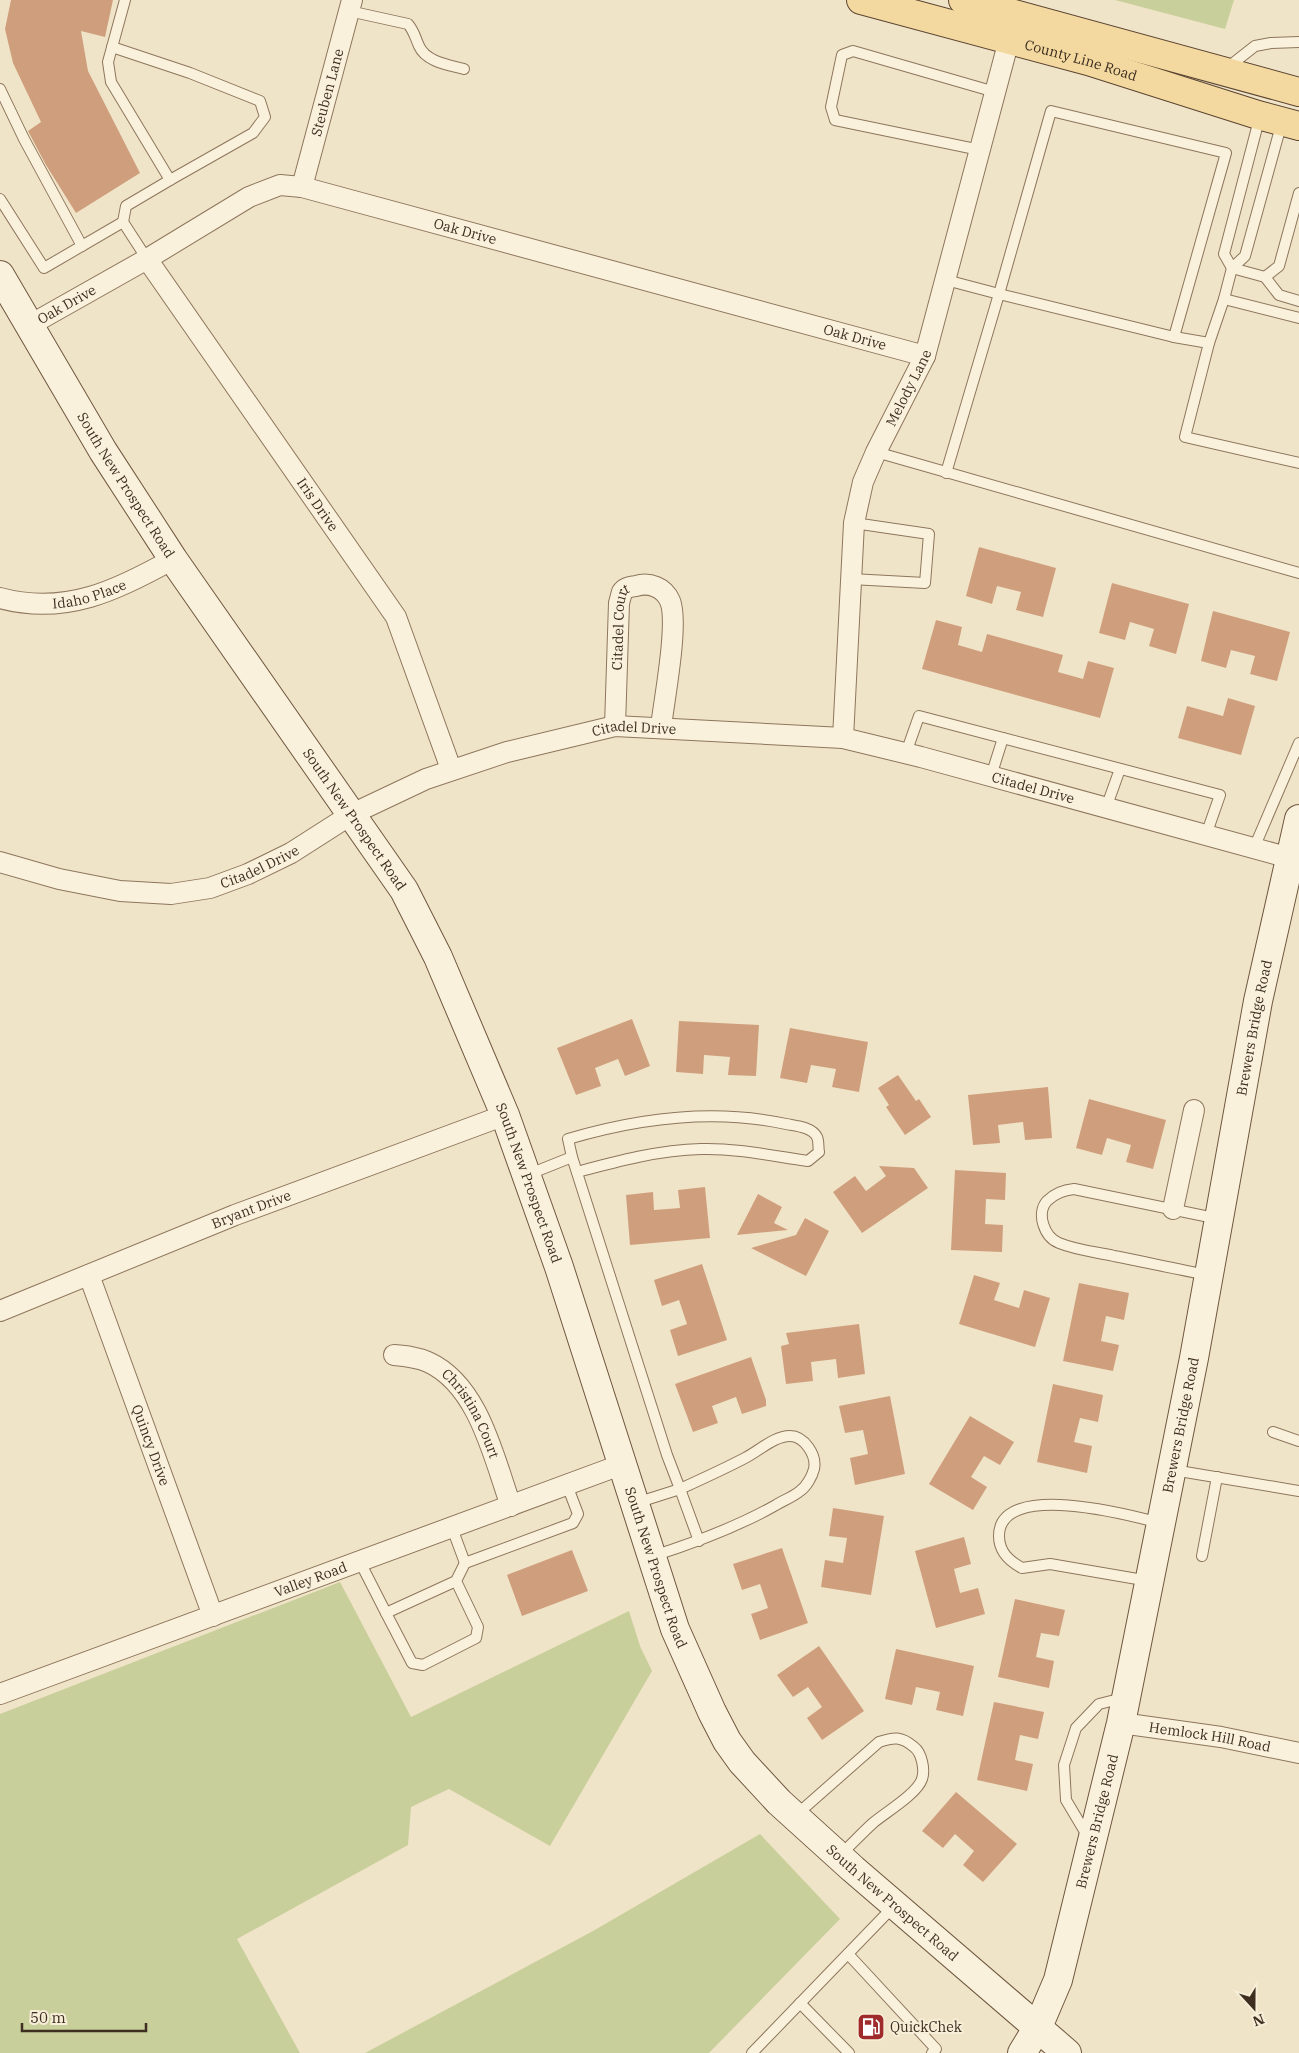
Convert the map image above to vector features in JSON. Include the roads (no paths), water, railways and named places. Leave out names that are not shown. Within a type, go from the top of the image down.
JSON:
[{"type":"main road","name":"County Line Road","points":[[861,0],[1088,61],[1281,121]]},
{"type":"main road","name":"County Line Road","points":[[964,0],[1299,92]]},
{"type":"main road","name":"South New Prospect Road","points":[[0,275],[103,451],[173,559],[352,814],[404,890],[417,915],[449,982],[505,1115],[559,1266],[675,1629],[712,1712],[728,1741],[742,1762],[779,1802],[1067,2053]]},
{"type":"main road","name":"Brewers Bridge Road","points":[[1022,2053],[1038,2027],[1058,1980],[1124,1710],[1209,1275],[1258,1001],[1299,819]]},
{"type":"street","name":"Steuben Lane","points":[[302,187],[350,6]]},
{"type":"street","name":"Melody Lane","points":[[843,738],[854,523],[863,482],[876,452],[925,356],[1009,40]]},
{"type":"street","name":"Oak Drive","points":[[30,325],[147,259],[249,196],[280,185],[302,187],[925,356]]},
{"type":"street","name":"Iris Drive","points":[[147,259],[396,617],[450,769]]},
{"type":"street","name":"Idaho Place","points":[[0,598],[38,604],[71,602],[104,594],[132,583],[173,559]]},
{"type":"street","name":"Citadel Court","points":[[615,726],[619,603],[622,592],[627,588],[646,583],[657,587],[668,597],[674,621],[661,727]]},
{"type":"street","name":"Citadel Drive","points":[[0,862],[59,879],[120,892],[171,894],[210,888],[248,874],[291,853],[352,814],[450,769],[507,752],[615,726],[843,738],[991,776],[1290,858]]},
{"type":"street","points":[[1173,1209],[1194,1110]]},
{"type":"street","name":"Bryant Drive","points":[[0,1311],[235,1215],[505,1115]]},
{"type":"street","name":"Quincy Drive","points":[[89,1275],[213,1616]]},
{"type":"street","name":"Christina Court","points":[[394,1355],[412,1357],[435,1366],[466,1394],[482,1424],[511,1506]]},
{"type":"street","name":"Valley Road","points":[[0,1694],[623,1464]]},
{"type":"street","name":"Hemlock Hill Road","points":[[1124,1710],[1221,1736],[1299,1753]]},
{"type":"lane","points":[[125,0],[108,62],[111,82],[170,180]]},
{"type":"lane","points":[[350,6],[408,24],[413,30],[420,48],[434,61],[464,69]]},
{"type":"lane","points":[[1222,72],[1255,46],[1299,42]]},
{"type":"lane","points":[[112,47],[190,73],[260,101],[265,117],[252,133],[126,206],[123,222],[147,259]]},
{"type":"lane","points":[[980,150],[835,120],[831,107],[842,55],[853,51],[995,92]]},
{"type":"lane","points":[[0,89],[24,140],[82,246]]},
{"type":"lane","points":[[946,472],[1051,111],[1226,153],[1174,338]]},
{"type":"lane","points":[[1281,121],[1224,254],[1232,268],[1264,277],[1279,295],[1299,301]]},
{"type":"lane","points":[[1281,121],[1245,256],[1232,268],[1209,343],[1185,437],[1299,463]]},
{"type":"lane","points":[[1264,277],[1279,266],[1299,193]]},
{"type":"lane","points":[[0,199],[44,268],[123,222]]},
{"type":"lane","points":[[946,280],[1174,338],[1209,343]]},
{"type":"lane","points":[[1224,299],[1299,318]]},
{"type":"lane","points":[[876,452],[1299,573]]},
{"type":"lane","points":[[851,580],[926,583],[929,534],[854,523]]},
{"type":"lane","points":[[906,754],[919,716],[1220,795],[1206,835]]},
{"type":"lane","points":[[991,776],[1003,738]]},
{"type":"lane","points":[[1254,848],[1299,744]]},
{"type":"lane","points":[[1106,808],[1120,768]]},
{"type":"lane","points":[[577,1172],[649,1154],[701,1149],[738,1150],[808,1161],[819,1152],[817,1137],[809,1130],[793,1125],[750,1118],[687,1116],[618,1126],[568,1139],[572,1157],[667,1455],[699,1541]]},
{"type":"lane","points":[[526,1175],[572,1157]]},
{"type":"lane","points":[[1209,1275],[1057,1242],[1043,1226],[1042,1212],[1044,1205],[1051,1197],[1063,1190],[1074,1189],[1219,1219]]},
{"type":"lane","points":[[1273,1432],[1299,1441]]},
{"type":"lane","points":[[634,1504],[680,1489],[746,1458],[779,1438],[790,1436],[800,1439],[813,1456],[814,1468],[810,1479],[801,1491],[753,1518],[699,1541],[652,1556]]},
{"type":"lane","points":[[1172,1470],[1299,1491]]},
{"type":"lane","points":[[1202,1556],[1217,1477]]},
{"type":"lane","points":[[386,1613],[456,1580],[465,1563],[573,1523],[578,1514],[567,1485]]},
{"type":"lane","points":[[1150,1581],[1050,1564],[1022,1568],[1008,1559],[1002,1551],[999,1533],[1007,1515],[1016,1509],[1037,1506],[1103,1509],[1161,1523]]},
{"type":"lane","points":[[452,1528],[465,1563]]},
{"type":"lane","points":[[360,1562],[412,1663],[423,1665],[476,1638],[478,1627],[456,1580]]},
{"type":"lane","points":[[1092,1844],[1066,1800],[1064,1766],[1076,1728],[1099,1704],[1124,1710]]},
{"type":"lane","points":[[795,1816],[878,1742],[893,1737],[907,1742],[916,1748],[923,1768],[922,1779],[916,1788],[873,1823],[839,1856]]},
{"type":"lane","points":[[752,2053],[895,1905]]},
{"type":"lane","points":[[848,1954],[936,2049],[932,2053]]},
{"type":"lane","points":[[800,2003],[849,2053]]},
{"type":"place","name":"QuickChek","points":[[871,2027]]}]
